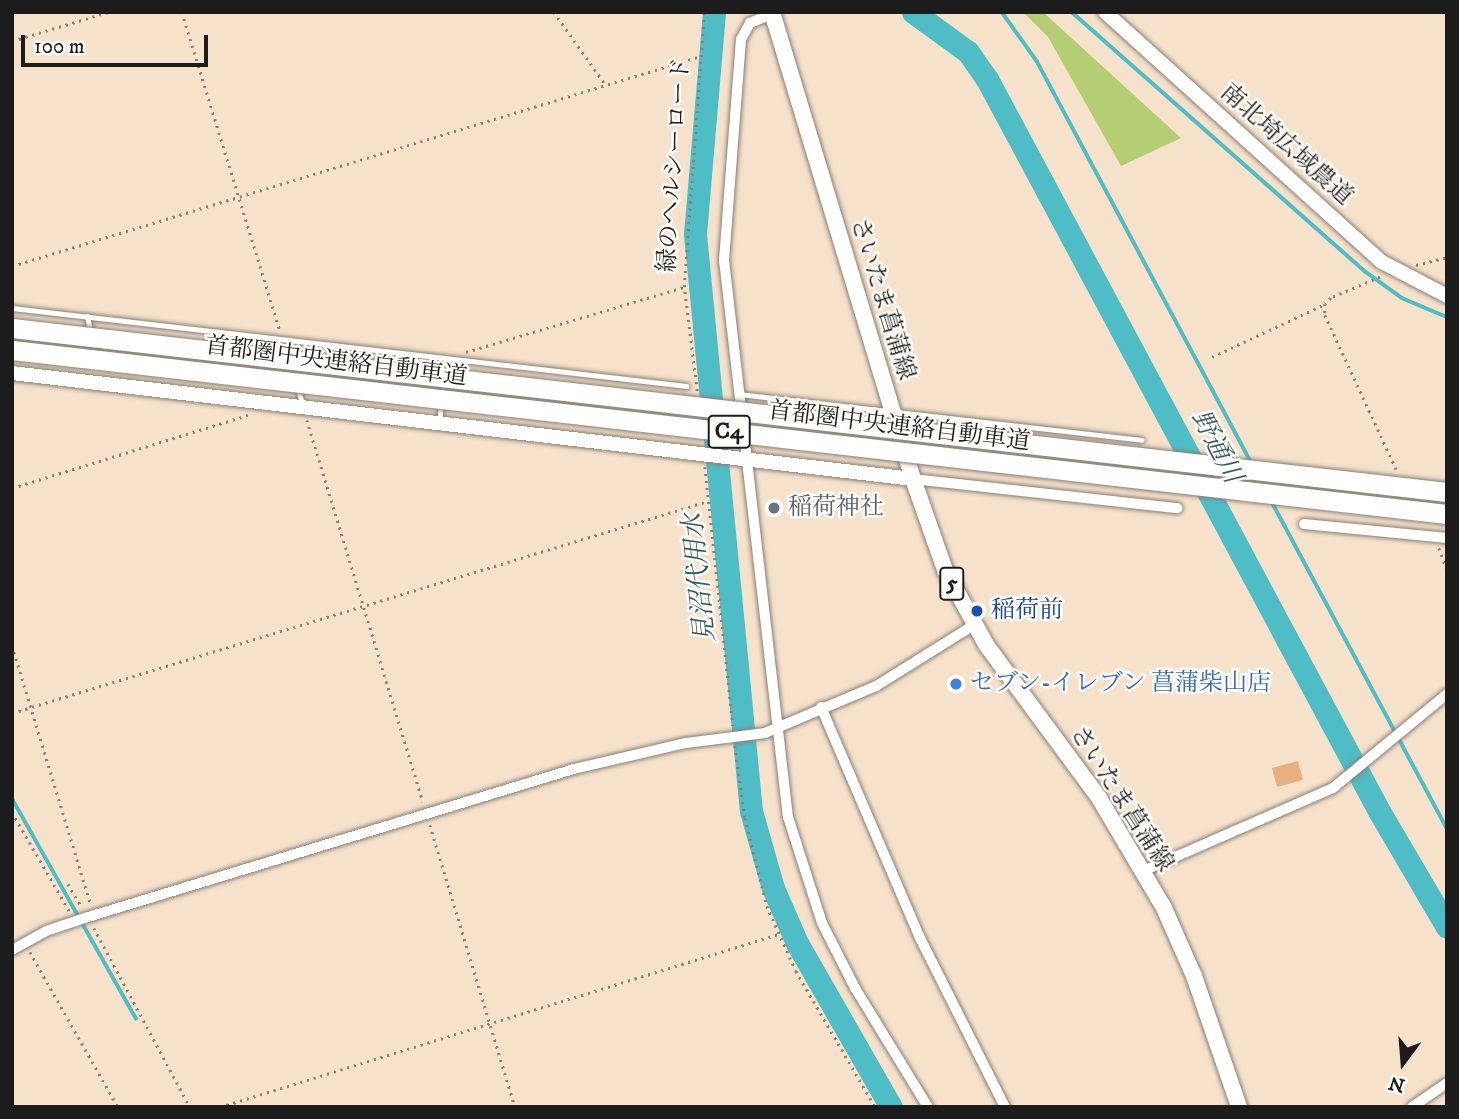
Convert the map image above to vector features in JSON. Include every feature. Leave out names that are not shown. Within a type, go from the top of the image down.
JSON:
[{"type":"highway","name":"首都圏中央連絡自動車道","points":[[12,328],[1447,492]]},
{"type":"highway","name":"首都圏中央連絡自動車道","points":[[12,350],[1447,514]]},
{"type":"main road","name":"さいたま菖蒲線","points":[[772,13],[913,479],[945,570],[974,625],[1099,798],[1143,871],[1195,976],[1239,1107]]},
{"type":"street","name":"南北埼広域農道","points":[[1105,12],[1389,273],[1447,296]]},
{"type":"street","points":[[772,13],[750,23],[740,51],[724,260],[791,834],[822,923],[855,988],[928,1107]]},
{"type":"street","points":[[12,373],[1177,508]]},
{"type":"street","points":[[1304,524],[1442,538]]},
{"type":"street","points":[[12,950],[75,921],[574,769],[736,735],[765,733],[821,707],[876,686],[974,625]]},
{"type":"street","points":[[1143,871],[1338,785],[1447,694]]},
{"type":"street","points":[[821,707],[919,936],[1005,1107]]},
{"type":"street","points":[[1412,1107],[1447,1083]]},
{"type":"lane","points":[[12,308],[687,386]]},
{"type":"lane","points":[[87,316],[102,383]]},
{"type":"lane","points":[[283,340],[303,407]]},
{"type":"lane","points":[[439,423],[446,359]]},
{"type":"lane","points":[[739,394],[1141,440]]},
{"type":"path","points":[[12,41],[108,12]]},
{"type":"path","points":[[182,12],[283,340]]},
{"type":"path","points":[[554,12],[605,84]]},
{"type":"path","name":"緑のヘルシーロード","points":[[698,400],[690,310],[684,287],[704,12]]},
{"type":"path","points":[[12,265],[701,57]]},
{"type":"path","points":[[1212,356],[1389,273],[1447,257]]},
{"type":"path","points":[[446,359],[684,287]]},
{"type":"path","points":[[1325,303],[1325,315],[1399,476]]},
{"type":"path","points":[[12,488],[255,412],[262,402]]},
{"type":"path","points":[[303,407],[515,1107]]},
{"type":"path","points":[[705,465],[745,818],[767,906],[779,934],[875,1107]]},
{"type":"path","points":[[12,713],[362,603],[708,501]]},
{"type":"path","points":[[1442,538],[1447,570]]},
{"type":"path","points":[[12,645],[91,916]]},
{"type":"path","points":[[12,812],[75,921]]},
{"type":"path","points":[[68,884],[91,916],[190,1107]]},
{"type":"path","points":[[220,1107],[779,934]]},
{"type":"path","points":[[25,943],[118,1107]]},
{"type":"green space","points":[[1023,12],[1043,12],[1181,138],[1121,166],[1048,37]]},
{"type":"building","points":[[1298,761],[1303,780],[1277,787],[1272,768]]},
{"type":"waterway","name":"見沼代用水","points":[[714,12],[695,234],[751,811],[773,888],[797,943],[891,1107]]},
{"type":"waterway","name":"野通川","points":[[913,12],[968,52],[987,79],[1379,811],[1447,927]]},
{"type":"waterway","points":[[1002,12],[1037,61],[1251,462]]},
{"type":"waterway","points":[[1072,12],[1366,272],[1402,298],[1447,317]]},
{"type":"waterway","points":[[1271,500],[1447,828]]},
{"type":"waterway","points":[[12,798],[136,1018]]},
{"type":"place","name":"稲荷神社","points":[[774,508]]},
{"type":"place","name":"稲荷前","points":[[977,611]]},
{"type":"place","name":"セブン-イレブン 菖蒲柴山店","points":[[956,684]]}]
